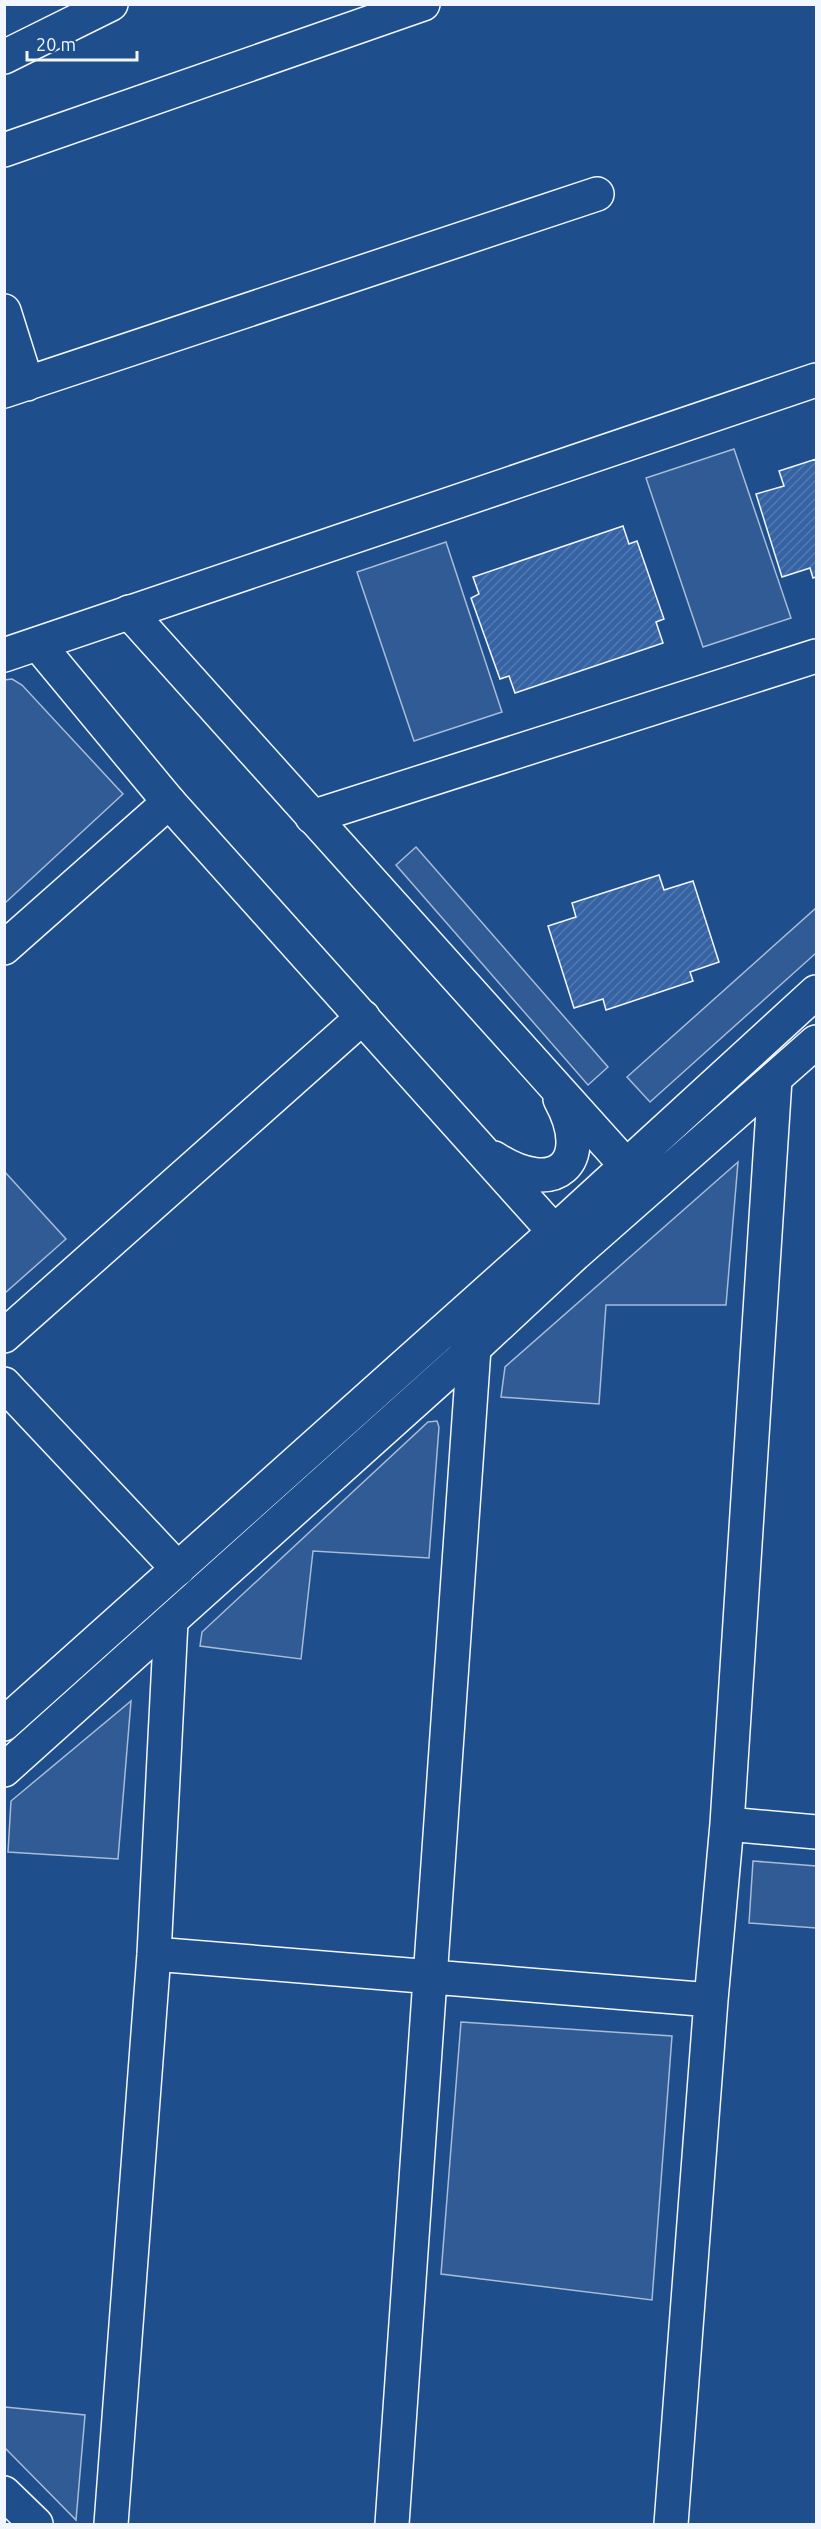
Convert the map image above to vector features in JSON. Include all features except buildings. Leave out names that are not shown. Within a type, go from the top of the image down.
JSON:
[{"type":"street","points":[[4,57],[111,4]]},
{"type":"street","points":[[4,150],[423,4]]},
{"type":"street","points":[[4,311],[16,387],[597,194]]},
{"type":"street","points":[[4,654],[816,380]]},
{"type":"street","points":[[129,612],[638,1178]]},
{"type":"street","points":[[38,644],[169,802],[565,1243]]},
{"type":"street","points":[[312,817],[816,656]]},
{"type":"street","points":[[4,948],[169,802]]},
{"type":"street","points":[[4,1724],[452,1323],[565,1243],[638,1178],[816,992]]},
{"type":"street","points":[[4,1336],[363,1017]]},
{"type":"street","points":[[638,1178],[775,1079],[816,1042]]},
{"type":"street","points":[[671,2524],[711,2000],[727,1824],[775,1079]]},
{"type":"street","points":[[478,1147],[509,1166],[531,1175],[555,1173],[566,1167],[573,1149],[571,1124],[552,1084]]},
{"type":"street","points":[[4,1770],[474,1348],[565,1243]]},
{"type":"street","points":[[392,2524],[474,1348],[452,1323]]},
{"type":"street","points":[[4,1384],[178,1569]]},
{"type":"street","points":[[111,2524],[154,1954],[171,1621]]},
{"type":"street","points":[[727,1824],[816,1832]]},
{"type":"street","points":[[154,1954],[711,2000]]},
{"type":"street","points":[[4,2493],[36,2524]]},
{"type":"shaded area","points":[[734,449],[791,618],[703,647],[646,478]]},
{"type":"shaded area","points":[[446,542],[502,712],[414,741],[357,572]]},
{"type":"shaded area","points":[[12,679],[22,685],[123,794],[5,903],[4,680]]},
{"type":"shaded area","points":[[416,847],[608,1067],[588,1085],[396,865]]},
{"type":"shaded area","points":[[816,908],[816,953],[650,1102],[627,1077]]},
{"type":"shaded area","points":[[738,1162],[726,1305],[606,1305],[599,1404],[501,1397],[505,1367]]},
{"type":"shaded area","points":[[4,1171],[66,1239],[5,1293],[4,1293]]},
{"type":"shaded area","points":[[437,1421],[439,1427],[429,1558],[313,1551],[301,1659],[200,1646],[202,1632],[428,1422]]},
{"type":"shaded area","points":[[131,1701],[118,1859],[8,1852],[11,1801]]},
{"type":"shaded area","points":[[753,1861],[816,1866],[816,1928],[749,1923]]},
{"type":"shaded area","points":[[461,2022],[672,2036],[652,2300],[441,2274]]},
{"type":"shaded area","points":[[5,2407],[85,2415],[76,2520],[5,2448]]}]
